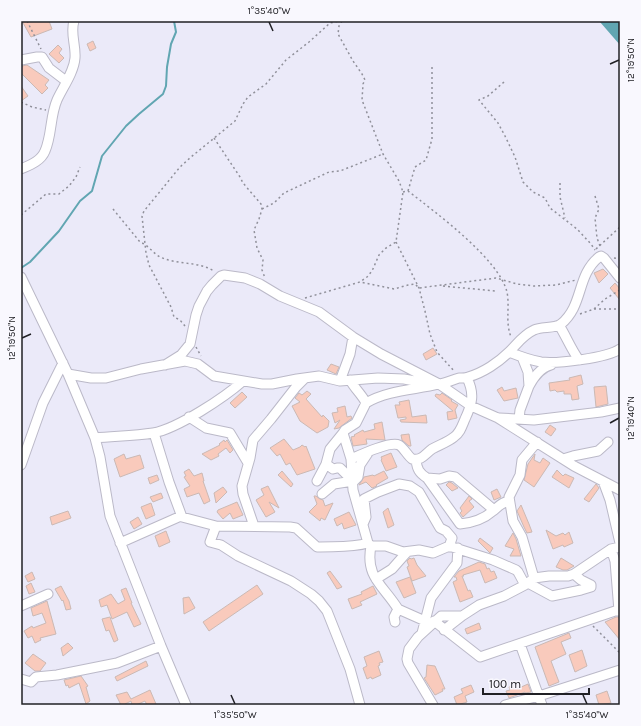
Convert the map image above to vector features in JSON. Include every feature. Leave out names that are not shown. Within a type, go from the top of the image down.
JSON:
[{"type":"street","points":[[21,169],[40,159],[45,151],[56,102],[74,65],[75,57],[72,30],[74,21]]},
{"type":"street","points":[[21,60],[42,57],[48,68],[66,81]]},
{"type":"street","points":[[317,481],[326,464],[330,449],[345,430],[356,423],[366,404],[374,398],[463,378],[496,362],[509,352],[521,338],[535,330],[559,325],[577,302],[583,278],[595,260],[601,256],[620,278]]},
{"type":"street","points":[[165,365],[181,355],[190,344],[196,315],[207,291],[221,276],[230,275],[246,278],[268,288],[280,296],[319,312],[353,337],[381,354],[439,384],[471,406],[498,418],[563,459],[620,490]]},
{"type":"street","points":[[21,277],[63,363],[95,438],[100,457],[110,516],[186,705]]},
{"type":"street","points":[[559,325],[573,352],[579,360]]},
{"type":"street","points":[[340,381],[350,354],[353,337]]},
{"type":"street","points":[[509,352],[541,362],[552,362],[579,360],[620,349]]},
{"type":"street","points":[[522,357],[528,372],[529,386]]},
{"type":"street","points":[[68,374],[91,378],[106,378],[185,361],[193,362],[204,368],[211,375],[262,384],[272,384],[319,376],[340,381],[378,378],[404,379],[439,384]]},
{"type":"street","points":[[21,465],[44,403],[63,363]]},
{"type":"street","points":[[519,419],[520,410],[529,386],[535,376],[545,367],[551,365]]},
{"type":"street","points":[[254,526],[243,494],[242,486],[252,440],[271,420],[296,387],[305,378]]},
{"type":"street","points":[[351,459],[382,447],[397,444],[412,459],[416,460],[423,458],[432,449],[456,436],[462,428],[471,406],[471,393],[463,378]]},
{"type":"street","points":[[350,380],[366,404]]},
{"type":"street","points":[[95,438],[154,433],[166,429],[189,418],[227,394],[243,381]]},
{"type":"street","points":[[498,418],[534,420],[601,412],[620,408]]},
{"type":"street","points":[[189,418],[206,428],[230,433],[248,463]]},
{"type":"street","points":[[154,433],[181,516],[186,519],[216,526],[296,528],[318,547],[366,545],[386,546],[398,551],[407,552],[418,550],[433,553],[454,548],[493,560],[516,570],[529,582],[552,596],[581,590],[591,586],[591,584],[581,580],[574,574]]},
{"type":"street","points":[[344,433],[351,459],[353,490],[363,526],[370,563],[380,586],[398,609],[429,621],[444,630],[480,657],[588,620],[620,611],[615,548]]},
{"type":"street","points":[[529,582],[522,537],[513,521],[509,497],[520,475],[522,460],[537,442]]},
{"type":"street","points":[[563,459],[598,451],[608,442]]},
{"type":"street","points":[[322,494],[334,484],[352,481],[358,477],[360,465],[369,452]]},
{"type":"street","points":[[416,460],[417,468],[420,474],[427,478],[460,524],[470,523],[483,518],[504,502],[509,501]]},
{"type":"street","points":[[326,464],[333,469],[340,468],[352,481]]},
{"type":"street","points":[[427,478],[440,479],[449,476],[455,477],[494,510]]},
{"type":"street","points":[[603,482],[610,500],[620,543]]},
{"type":"street","points":[[363,526],[366,517],[364,500],[378,492],[399,484],[410,486],[419,492],[440,528],[446,531],[452,538],[457,563],[431,598],[429,621],[409,649],[407,659],[433,705]]},
{"type":"street","points":[[120,543],[181,516]]},
{"type":"street","points":[[216,526],[210,542],[221,545],[238,556],[291,581],[319,601],[327,611],[350,669],[360,705]]},
{"type":"street","points":[[444,630],[462,616],[480,605],[504,596],[529,582],[549,576],[568,576],[574,574],[615,548]]},
{"type":"street","points":[[376,579],[392,569],[407,552]]},
{"type":"street","points":[[21,606],[48,594]]},
{"type":"street","points":[[395,622],[394,617],[398,609]]},
{"type":"street","points":[[429,621],[441,616],[462,616]]},
{"type":"street","points":[[520,644],[541,701]]},
{"type":"street","points":[[21,679],[31,682],[36,677],[57,676],[117,663],[161,646]]},
{"type":"street","points":[[505,705],[541,701],[620,670]]},
{"type":"path","points":[[27,21],[40,47],[42,57]]},
{"type":"path","points":[[201,358],[192,337],[180,320],[174,317],[171,307],[149,265],[146,253],[142,216],[144,211],[180,167],[235,121],[248,97],[266,84],[286,60],[330,23],[341,21]]},
{"type":"path","points":[[341,21],[338,34],[365,80],[363,84],[362,100],[383,154],[399,181],[403,192],[396,242],[419,288],[426,311],[430,334],[437,352],[463,378]]},
{"type":"path","points":[[408,191],[416,167],[426,160],[432,139],[432,64]]},
{"type":"path","points":[[504,82],[488,96],[479,100],[498,123],[505,136],[515,157],[523,182],[533,192],[544,198],[550,208],[577,229],[591,244],[595,251],[620,227]]},
{"type":"path","points":[[21,102],[32,107],[54,111]]},
{"type":"path","points":[[214,138],[243,183],[261,204],[262,208],[254,230],[257,248],[263,260],[262,270],[268,288]]},
{"type":"path","points":[[262,208],[274,203],[284,193],[329,172],[340,171],[383,154]]},
{"type":"path","points":[[21,215],[46,194],[59,194],[69,186],[80,167]]},
{"type":"path","points":[[560,183],[560,197],[565,219]]},
{"type":"path","points":[[403,192],[408,191],[448,222],[493,265],[507,292],[507,328],[516,344]]},
{"type":"path","points":[[594,196],[599,209],[595,218],[597,238],[600,246]]},
{"type":"path","points":[[113,209],[140,242],[145,244],[152,252],[161,258],[213,270],[221,276]]},
{"type":"path","points":[[294,301],[360,282],[372,271],[380,255],[386,248],[396,242]]},
{"type":"path","points":[[419,288],[496,278],[517,284],[534,286],[556,285],[583,278]]},
{"type":"path","points":[[360,282],[394,289],[416,284],[419,288]]},
{"type":"path","points":[[439,285],[495,291]]},
{"type":"path","points":[[594,309],[605,299],[620,290]]},
{"type":"path","points":[[566,318],[594,309],[620,308]]},
{"type":"path","points":[[588,620],[620,653]]},
{"type":"water","points":[[599,21],[620,21],[620,45],[600,22]]},
{"type":"building","points":[[22,21],[49,21],[52,29],[31,37]]},
{"type":"building","points":[[93,41],[96,48],[90,51],[87,44]]},
{"type":"building","points":[[58,45],[62,49],[59,53],[64,58],[59,63],[49,54]]},
{"type":"building","points":[[27,65],[49,80],[45,85],[48,88],[42,94],[21,73],[22,66]]},
{"type":"building","points":[[21,86],[28,96],[21,101]]},
{"type":"building","points":[[603,269],[608,274],[599,283],[594,273]]},
{"type":"building","points":[[615,283],[620,289],[620,300],[610,288]]},
{"type":"building","points":[[433,348],[437,354],[426,360],[423,354]]},
{"type":"building","points":[[331,364],[339,367],[336,374],[327,370]]},
{"type":"building","points":[[581,375],[583,384],[577,386],[579,399],[572,400],[571,394],[564,394],[564,391],[550,391],[549,383],[570,380],[569,378]]},
{"type":"building","points":[[606,386],[608,404],[596,407],[594,387]]},
{"type":"building","points":[[502,387],[504,391],[516,388],[518,398],[504,401],[497,390]]},
{"type":"building","points":[[307,391],[311,394],[306,399],[322,417],[323,415],[329,421],[328,427],[317,433],[300,421],[292,406],[300,402],[295,398],[299,393],[302,395]]},
{"type":"building","points":[[242,392],[247,397],[235,408],[230,403]]},
{"type":"building","points":[[442,393],[458,405],[455,410],[457,418],[448,420],[447,412],[453,411],[435,396],[436,394],[440,395]]},
{"type":"building","points":[[409,400],[412,417],[426,415],[427,423],[401,422],[400,420],[406,419],[406,417],[398,418],[395,405],[400,405],[399,402]]},
{"type":"building","points":[[345,406],[347,417],[351,416],[352,418],[339,428],[334,429],[340,420],[335,423],[332,413],[338,412],[337,408]]},
{"type":"building","points":[[382,422],[385,440],[366,439],[367,444],[353,446],[351,437],[363,430],[364,432],[375,429],[374,424]]},
{"type":"building","points":[[550,425],[556,429],[551,436],[545,432]]},
{"type":"building","points":[[409,434],[411,446],[402,440],[401,435]]},
{"type":"building","points":[[284,439],[293,450],[302,445],[305,447],[306,446],[315,469],[297,475],[290,463],[286,465],[280,454],[277,456],[270,448]]},
{"type":"building","points":[[224,440],[225,442],[227,440],[233,450],[230,453],[226,448],[218,454],[219,456],[211,460],[202,454],[220,445],[219,444]]},
{"type":"building","points":[[391,453],[397,467],[386,471],[381,457]]},
{"type":"building","points":[[124,454],[126,459],[140,455],[144,468],[120,477],[114,459]]},
{"type":"building","points":[[535,454],[534,460],[540,463],[543,458],[550,463],[534,487],[524,480],[528,464]]},
{"type":"building","points":[[189,469],[194,476],[202,473],[203,481],[210,501],[204,504],[199,493],[187,497],[184,489],[190,486],[184,477],[186,476],[184,472]]},
{"type":"building","points":[[557,470],[563,476],[565,474],[574,478],[569,488],[552,477]]},
{"type":"building","points":[[282,471],[293,484],[291,487],[278,475]]},
{"type":"building","points":[[384,471],[388,478],[376,485],[377,486],[372,488],[366,482],[359,485],[364,477],[374,476]]},
{"type":"building","points":[[157,475],[159,480],[150,484],[148,478]]},
{"type":"building","points":[[449,482],[458,488],[452,491],[446,485]]},
{"type":"building","points":[[596,484],[599,488],[589,502],[584,499]]},
{"type":"building","points":[[268,486],[279,508],[269,502],[275,512],[266,517],[256,500],[264,495],[261,489]]},
{"type":"building","points":[[223,487],[227,492],[216,503],[214,493]]},
{"type":"building","points":[[497,489],[501,497],[494,500],[491,492]]},
{"type":"building","points":[[161,493],[163,498],[153,502],[150,497]]},
{"type":"building","points":[[314,496],[323,500],[325,506],[333,503],[325,520],[321,518],[320,521],[309,512],[317,504]]},
{"type":"building","points":[[469,496],[472,499],[469,501],[474,507],[463,517],[460,513],[462,511],[460,508]]},
{"type":"building","points":[[237,502],[243,515],[233,519],[230,513],[223,519],[217,512],[218,510]]},
{"type":"building","points":[[151,503],[155,515],[146,519],[141,507]]},
{"type":"building","points":[[521,505],[532,532],[527,533],[517,511]]},
{"type":"building","points":[[388,508],[394,525],[388,528],[383,512]]},
{"type":"building","points":[[68,511],[71,518],[52,525],[50,517]]},
{"type":"building","points":[[349,512],[356,525],[344,529],[342,523],[337,526],[334,519]]},
{"type":"building","points":[[138,517],[142,524],[134,529],[130,522]]},
{"type":"building","points":[[546,530],[556,536],[563,533],[565,535],[569,532],[573,543],[564,547],[563,545],[553,549]]},
{"type":"building","points":[[166,531],[170,542],[159,547],[155,536]]},
{"type":"building","points":[[513,533],[521,556],[510,556],[514,549],[505,546]]},
{"type":"building","points":[[480,538],[493,548],[490,553],[478,541]]},
{"type":"building","points":[[410,558],[414,558],[417,565],[426,576],[412,581],[407,567],[409,566],[407,561]]},
{"type":"building","points":[[561,558],[574,566],[567,570],[556,567]]},
{"type":"building","points":[[479,562],[485,564],[487,569],[489,568],[491,572],[494,571],[497,578],[485,583],[480,570],[463,575],[464,576],[462,576],[468,591],[470,590],[473,597],[460,602],[453,582],[457,580],[456,577],[454,577],[459,571]]},
{"type":"building","points":[[330,571],[342,587],[337,589],[327,573]]},
{"type":"building","points":[[32,572],[35,579],[28,582],[25,576]]},
{"type":"building","points":[[410,577],[416,593],[404,598],[396,582]]},
{"type":"building","points":[[31,583],[35,592],[29,594],[26,586]]},
{"type":"building","points":[[257,585],[263,594],[209,631],[203,622]]},
{"type":"building","points":[[61,586],[69,601],[71,609],[66,610],[63,600],[62,601],[55,589]]},
{"type":"building","points":[[373,586],[377,594],[360,602],[362,605],[352,609],[348,599],[362,594],[361,592]]},
{"type":"building","points":[[126,588],[141,624],[134,627],[127,612],[112,619],[107,605],[101,607],[99,600],[111,594],[118,604],[125,600],[121,590]]},
{"type":"building","points":[[189,597],[195,608],[184,614],[183,598]]},
{"type":"building","points":[[47,601],[56,634],[40,638],[41,640],[35,643],[32,636],[28,638],[24,631],[32,626],[33,628],[46,623],[42,613],[33,616],[31,608]]},
{"type":"building","points":[[110,617],[118,640],[114,642],[109,630],[106,631],[102,619]]},
{"type":"building","points":[[619,617],[620,621],[620,640],[605,622]]},
{"type":"building","points":[[479,623],[481,629],[467,634],[465,629]]},
{"type":"building","points":[[569,633],[571,638],[561,642],[566,654],[551,661],[559,682],[549,686],[535,647]]},
{"type":"building","points":[[68,643],[73,648],[63,656],[61,648]]},
{"type":"building","points":[[582,650],[587,666],[575,672],[569,655]]},
{"type":"building","points":[[379,651],[383,662],[379,663],[380,665],[378,666],[381,675],[372,679],[371,677],[367,679],[363,668],[367,666],[364,657]]},
{"type":"building","points":[[33,654],[46,663],[40,671],[35,671],[25,663]]},
{"type":"building","points":[[146,661],[148,666],[117,681],[115,677]]},
{"type":"building","points":[[427,665],[435,666],[445,689],[442,689],[443,691],[435,695],[424,678],[426,677]]},
{"type":"building","points":[[81,676],[88,686],[86,687],[90,701],[86,704],[79,683],[69,688],[68,685],[66,686],[64,680]]},
{"type":"building","points":[[517,684],[519,688],[528,684],[531,692],[525,692],[509,698],[506,691],[510,690],[509,687]]},
{"type":"building","points":[[471,685],[474,692],[465,696],[467,702],[457,705],[454,697],[463,693],[461,689]]},
{"type":"building","points":[[150,690],[156,704],[147,705],[145,701],[132,705],[131,701],[125,705],[121,705],[116,695],[127,692],[131,699]]},
{"type":"building","points":[[607,691],[611,703],[599,705],[596,695]]},
{"type":"waterway","points":[[21,268],[30,262],[59,231],[80,201],[92,191],[102,156],[126,126],[163,94],[166,86],[167,67],[171,44],[176,32],[174,21]]}]
